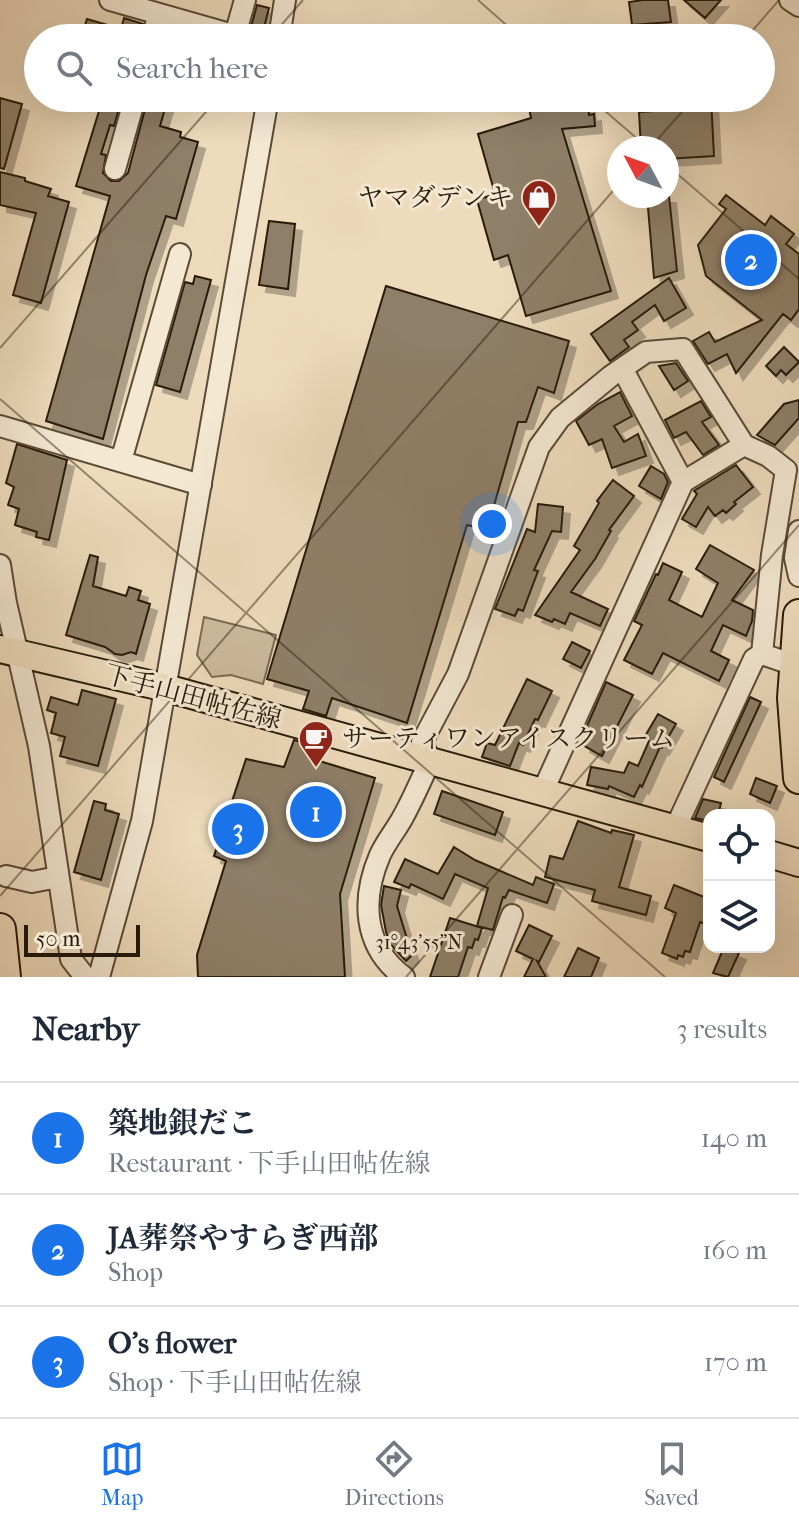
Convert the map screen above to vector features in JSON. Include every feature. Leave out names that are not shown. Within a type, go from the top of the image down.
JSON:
[{"type":"highway","points":[[799,615],[793,698],[799,778]]},
{"type":"highway","points":[[0,929],[5,977]]},
{"type":"main road","name":"下手山田帖佐線","points":[[10,651],[166,688],[703,836]]},
{"type":"main road","points":[[775,856],[799,863]]},
{"type":"street","points":[[110,0],[194,24]]},
{"type":"street","points":[[241,24],[245,0]]},
{"type":"street","points":[[281,24],[285,0]]},
{"type":"street","points":[[790,0],[799,6]]},
{"type":"street","points":[[156,24],[159,14]]},
{"type":"street","points":[[115,169],[131,112]]},
{"type":"street","points":[[99,977],[142,821],[266,112]]},
{"type":"street","points":[[121,461],[180,254]]},
{"type":"street","points":[[404,977],[379,953],[369,930],[367,904],[380,855],[404,816],[430,761],[422,742],[458,674],[539,447],[560,418],[646,352],[683,349],[744,445],[768,456],[786,470],[772,555],[762,654]]},
{"type":"street","points":[[623,370],[683,482]]},
{"type":"street","points":[[0,426],[201,485]]},
{"type":"street","points":[[542,793],[683,482],[744,445]]},
{"type":"street","points":[[799,531],[795,558],[799,576]]},
{"type":"street","points":[[0,565],[10,651],[39,746],[71,959],[85,977]]},
{"type":"street","points":[[762,654],[794,665]]},
{"type":"street","points":[[675,829],[754,659],[762,654]]},
{"type":"street","points":[[6,876],[32,882],[58,877]]},
{"type":"street","points":[[489,977],[512,915]]},
{"type":"shaded area","points":[[204,617],[276,635],[263,684],[231,675],[212,677],[197,655]]},
{"type":"building","points":[[668,0],[671,22],[632,24],[629,2]]},
{"type":"building","points":[[684,0],[721,0],[705,18]]},
{"type":"building","points":[[257,5],[269,8],[265,24],[252,24]]},
{"type":"building","points":[[124,18],[143,24],[122,24]]},
{"type":"building","points":[[87,19],[104,24],[85,24]]},
{"type":"building","points":[[0,98],[22,104],[4,169],[0,168]]},
{"type":"building","points":[[99,112],[118,112],[114,126],[110,125],[101,154],[106,155],[103,173],[111,181],[119,181],[128,173],[144,112],[164,112],[160,126],[181,132],[180,137],[198,142],[176,219],[166,216],[146,275],[103,439],[46,421],[110,196],[76,186]]},
{"type":"building","name":"ヤマダデンキ","points":[[530,112],[594,114],[595,126],[562,129],[611,291],[526,316],[508,255],[494,260],[477,200],[495,194],[478,134],[531,118]]},
{"type":"building","points":[[639,112],[712,112],[714,156],[679,158],[679,136],[640,136]]},
{"type":"building","points":[[0,172],[51,189],[48,196],[69,202],[41,303],[13,295],[36,213],[0,205]]},
{"type":"building","points":[[726,195],[765,225],[771,216],[794,234],[786,244],[799,254],[799,309],[791,320],[783,314],[736,373],[727,354],[708,364],[693,341],[709,332],[715,342],[762,320],[706,276],[698,245],[726,209],[719,204]]},
{"type":"building","points":[[648,208],[670,208],[677,271],[654,278]]},
{"type":"building","points":[[269,221],[295,224],[288,289],[259,285]]},
{"type":"building","points":[[195,276],[211,280],[180,392],[156,385],[185,282],[193,284]]},
{"type":"building","points":[[669,278],[686,308],[664,321],[655,305],[632,322],[638,330],[624,340],[629,347],[610,361],[591,334]]},
{"type":"building","points":[[386,286],[569,341],[554,393],[538,387],[526,422],[518,422],[487,530],[467,525],[407,723],[332,698],[326,716],[303,709],[309,691],[267,679]]},
{"type":"building","points":[[784,347],[799,362],[786,375],[781,370],[776,376],[766,366]]},
{"type":"building","points":[[676,363],[688,381],[674,390],[659,366]]},
{"type":"building","points":[[620,392],[632,416],[614,426],[624,442],[638,434],[646,456],[612,468],[602,439],[589,445],[576,421]]},
{"type":"building","points":[[799,400],[799,418],[775,445],[757,435],[784,404]]},
{"type":"building","points":[[701,401],[711,417],[702,422],[719,445],[703,455],[686,432],[674,438],[665,420]]},
{"type":"building","points":[[17,444],[67,460],[49,540],[36,537],[37,532],[15,525],[19,509],[8,505],[14,487],[6,483]]},
{"type":"building","points":[[736,465],[753,487],[734,502],[736,504],[726,513],[723,510],[715,516],[708,507],[696,527],[682,519],[697,494],[694,491]]},
{"type":"building","points":[[651,466],[664,474],[668,482],[661,499],[639,486]]},
{"type":"building","points":[[613,480],[634,496],[571,592],[608,609],[600,626],[570,613],[565,624],[535,615],[580,550],[574,546],[599,503],[597,501]]},
{"type":"building","points":[[538,504],[563,507],[561,532],[552,531],[534,570],[538,571],[523,611],[518,609],[515,616],[495,609],[527,529],[535,532]]},
{"type":"building","points":[[710,545],[754,570],[732,600],[753,610],[746,636],[723,625],[711,651],[729,660],[719,681],[663,653],[652,674],[624,660],[642,625],[634,621],[663,563],[682,572],[669,600],[702,617],[718,583],[696,569]]},
{"type":"building","points":[[90,555],[98,557],[93,586],[126,596],[129,587],[141,591],[138,600],[150,604],[136,654],[115,654],[105,647],[66,635]]},
{"type":"building","points":[[572,642],[590,651],[581,668],[563,659]]},
{"type":"building","points":[[527,679],[552,691],[538,720],[535,719],[523,745],[519,743],[510,766],[482,757],[487,743],[495,745]]},
{"type":"building","points":[[606,682],[633,695],[602,756],[583,745],[588,735],[584,733]]},
{"type":"building","points":[[82,690],[116,699],[98,766],[60,756],[65,737],[51,733],[56,713],[47,710],[51,697],[78,705]]},
{"type":"building","points":[[750,697],[761,702],[724,782],[714,777]]},
{"type":"building","points":[[658,714],[676,724],[634,797],[609,786],[608,789],[587,785],[591,767],[624,773],[629,762],[638,766],[649,741],[644,738]]},
{"type":"building","points":[[294,740],[317,746],[313,759],[375,778],[340,894],[345,977],[198,977],[197,955],[226,861],[214,856],[246,759],[284,767]]},
{"type":"building","points":[[756,778],[777,786],[770,803],[750,794]]},
{"type":"building","points":[[442,791],[503,812],[495,835],[434,814]]},
{"type":"building","points":[[703,799],[721,803],[720,809],[703,809],[703,820],[695,818]]},
{"type":"building","points":[[94,801],[106,804],[105,810],[119,814],[101,880],[74,872]]},
{"type":"building","points":[[578,821],[611,833],[612,830],[634,835],[619,887],[651,896],[646,915],[592,901],[595,890],[545,877],[550,856],[563,859]]},
{"type":"building","points":[[454,847],[475,860],[533,885],[536,877],[554,884],[547,903],[509,890],[503,897],[493,930],[477,926],[488,888],[455,874],[443,899],[411,884],[409,888],[394,882],[405,859],[438,874]]},
{"type":"building","points":[[674,885],[703,897],[703,923],[700,922],[690,952],[685,951],[683,957],[678,955],[677,959],[662,953],[676,913],[665,908]]},
{"type":"building","points":[[384,886],[401,890],[397,906],[412,955],[406,961],[391,945],[386,932],[381,905]]},
{"type":"building","points":[[450,918],[482,928],[478,940],[475,939],[472,948],[468,947],[458,977],[430,977]]},
{"type":"building","points":[[529,925],[552,936],[537,961],[546,977],[524,977],[533,959],[516,951]]},
{"type":"building","points":[[578,948],[599,958],[591,977],[564,977]]},
{"type":"building","points":[[721,953],[739,953],[728,977],[713,973]]},
{"type":"place","name":"ヤマダデンキ","points":[[539,228]]},
{"type":"place","name":"JA葬祭やすらぎ西部","points":[[751,260]]},
{"type":"place","name":"サーティワンアイスクリーム","points":[[316,769]]},
{"type":"place","name":"築地銀だこ","points":[[316,812]]},
{"type":"place","name":"O's flower","points":[[238,829]]}]
